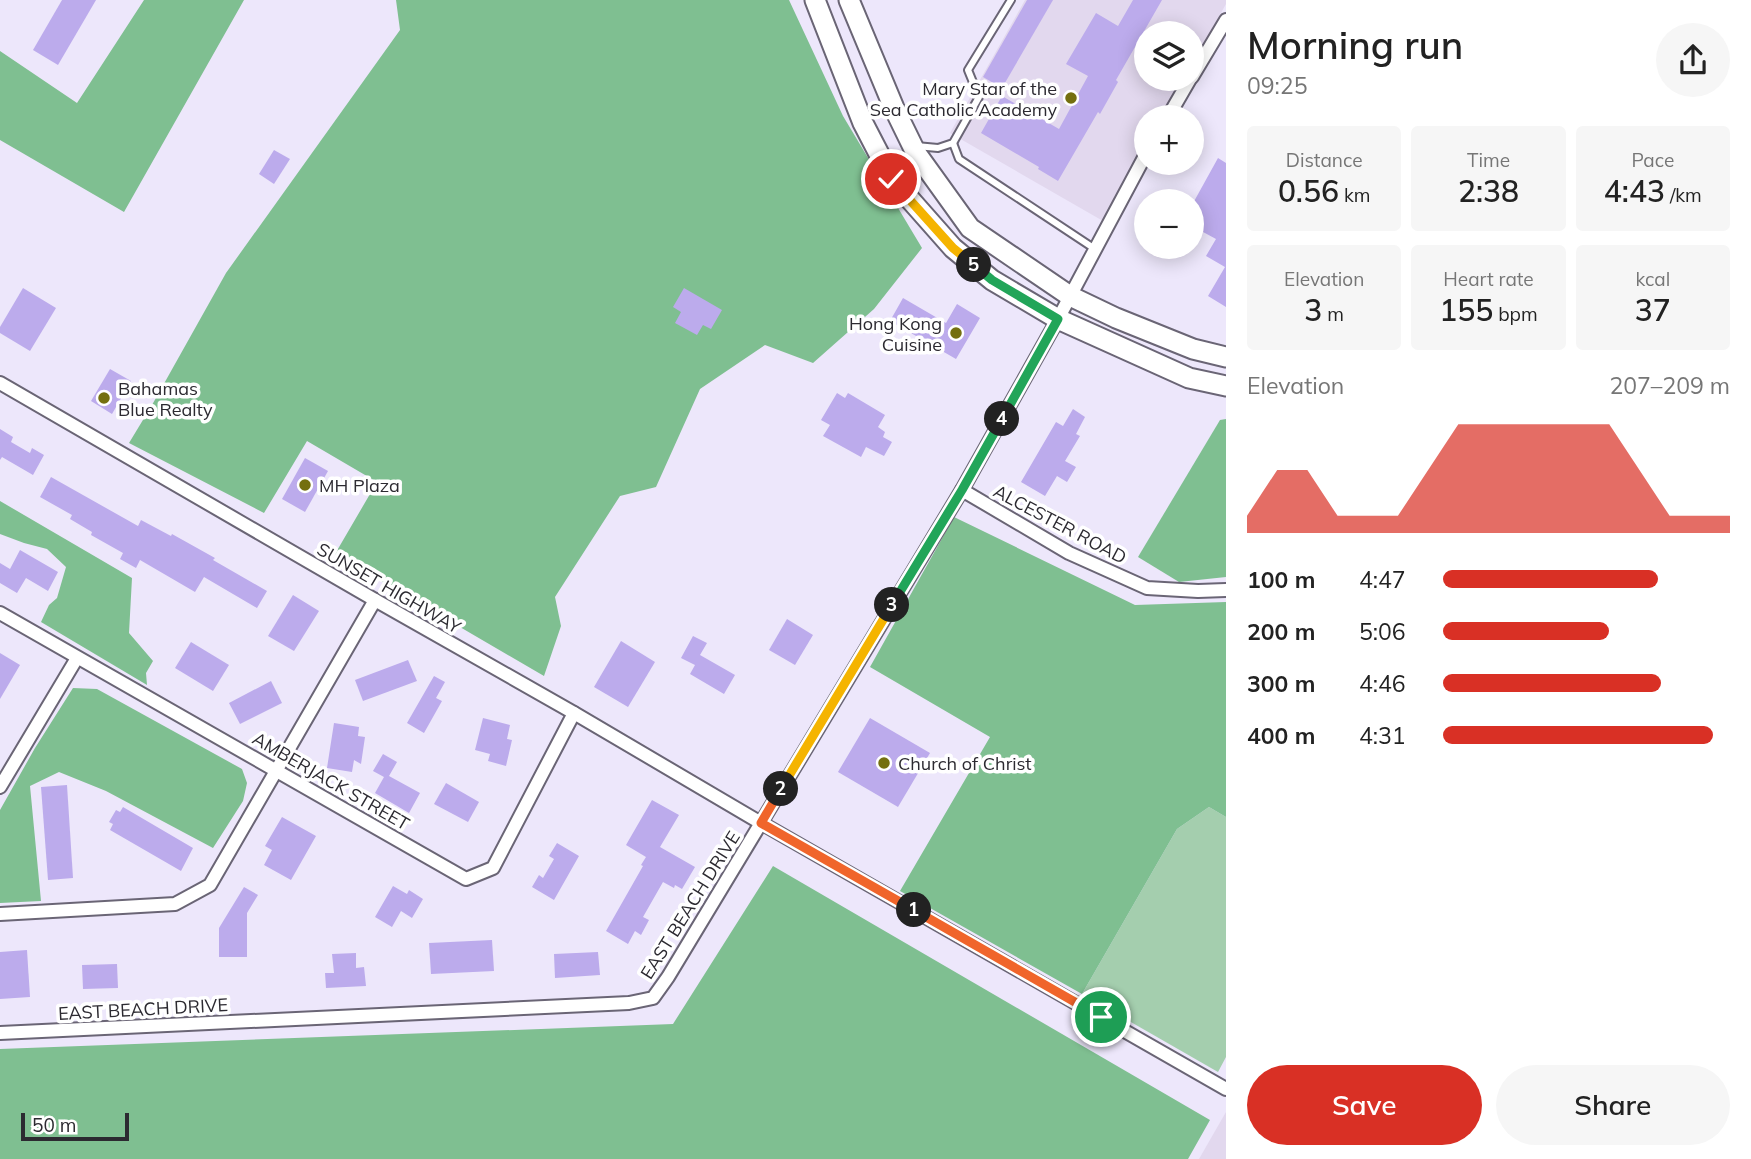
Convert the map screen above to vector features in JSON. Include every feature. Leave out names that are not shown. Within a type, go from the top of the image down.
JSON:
[{"type":"main road","points":[[815,0],[863,123],[891,179],[953,248],[992,280],[1058,319],[1189,378],[1226,386]]},
{"type":"main road","points":[[849,0],[894,108],[913,146],[970,228],[1069,296],[1193,349],[1226,357]]},
{"type":"street","points":[[1204,56],[1226,20]]},
{"type":"street","name":"EAST BEACH DRIVE","points":[[0,1033],[629,1003],[653,998],[962,490],[1135,175]]},
{"type":"street","name":"SUNSET HIGHWAY","points":[[0,383],[1226,1089]]},
{"type":"street","name":"ALCESTER ROAD","points":[[962,490],[1069,553],[1147,588],[1226,590]]},
{"type":"street","points":[[0,915],[175,904],[210,884],[375,600]]},
{"type":"street","name":"AMBERJACK STREET","points":[[0,613],[466,878],[493,868],[574,712]]},
{"type":"street","points":[[0,787],[77,658]]},
{"type":"lane","points":[[913,146],[938,148],[953,143],[979,97],[968,70],[1011,0]]},
{"type":"lane","points":[[953,143],[959,159],[1095,248]]},
{"type":"shaded area","name":"Mary Star of the Sea Catholic Academy","points":[[1025,0],[1226,0],[1204,43],[1204,21],[1134,21],[1134,91],[1177,91],[1169,105],[1134,105],[1134,166],[1103,221],[950,133]]},
{"type":"shaded area","points":[[1226,1112],[1226,1159],[1199,1159]]},
{"type":"green space","points":[[144,0],[244,0],[124,212],[0,140],[0,51],[77,103]]},
{"type":"green space","points":[[396,0],[789,0],[843,116],[922,248],[874,309],[813,363],[765,345],[700,389],[656,487],[620,496],[555,597],[561,626],[544,676],[335,554],[377,482],[307,441],[264,513],[129,443],[226,273],[400,30]]},
{"type":"green space","points":[[1226,419],[1226,577],[1179,582],[1138,557],[1220,420]]},
{"type":"green space","points":[[0,501],[132,578],[129,633],[153,661],[146,673],[147,685],[41,622],[49,605],[57,598],[66,567],[47,549],[0,534]]},
{"type":"green space","points":[[954,517],[1135,605],[1226,602],[1226,817],[1209,807],[1177,829],[1082,994],[900,891],[990,737],[870,667]]},
{"type":"green space","points":[[73,688],[97,689],[242,769],[247,783],[243,801],[213,848],[106,791],[59,772],[30,786],[41,901],[0,903],[0,810]]},
{"type":"green space","points":[[1209,807],[1226,817],[1226,1057],[1218,1072],[1082,994],[1177,829]]},
{"type":"green space","points":[[773,866],[1210,1120],[1188,1159],[0,1159],[0,1049],[673,1024]]},
{"type":"building","points":[[62,0],[96,0],[58,65],[33,50]]},
{"type":"building","points":[[1027,0],[1053,0],[1002,88],[983,77]]},
{"type":"building","points":[[1133,0],[1162,0],[1150,21],[1134,21],[1134,49],[1100,114],[1098,112],[1058,181],[981,133],[1002,96],[1059,129],[1088,76],[1066,64],[1096,13],[1118,26]]},
{"type":"building","points":[[274,150],[290,159],[274,184],[259,174]]},
{"type":"building","points":[[1218,158],[1226,163],[1226,307],[1208,296],[1225,267],[1206,256],[1216,239],[1204,232],[1204,189],[1201,189]]},
{"type":"building","points":[[23,288],[56,308],[30,351],[0,333],[0,327]]},
{"type":"building","points":[[684,288],[722,310],[711,329],[703,325],[697,335],[675,323],[681,312],[673,307]]},
{"type":"building","points":[[903,298],[946,323],[957,304],[980,318],[956,359],[890,321]]},
{"type":"building","points":[[110,369],[131,381],[112,414],[91,401]]},
{"type":"building","points":[[837,393],[845,398],[848,393],[885,415],[878,427],[885,432],[883,437],[892,442],[884,456],[866,447],[861,457],[823,436],[830,425],[821,420]]},
{"type":"building","points":[[1073,409],[1085,417],[1076,434],[1080,436],[1065,461],[1076,467],[1067,482],[1057,476],[1045,496],[1021,482],[1056,422],[1063,426]]},
{"type":"building","points":[[0,429],[13,437],[11,442],[30,453],[32,448],[44,455],[33,475],[2,457],[0,460]]},
{"type":"building","name":"MH Plaza","points":[[305,458],[328,471],[305,512],[282,499]]},
{"type":"building","points":[[51,477],[138,526],[141,520],[171,536],[172,534],[267,591],[257,608],[204,577],[195,592],[140,560],[136,568],[120,559],[123,553],[91,535],[92,532],[70,519],[72,515],[40,497]]},
{"type":"building","points":[[20,550],[58,572],[48,591],[26,578],[17,593],[0,583],[0,563],[10,569]]},
{"type":"building","points":[[293,595],[319,611],[294,651],[268,636]]},
{"type":"building","points":[[787,619],[813,635],[795,665],[769,650]]},
{"type":"building","points":[[693,636],[707,643],[700,655],[735,675],[724,694],[690,674],[695,665],[681,658]]},
{"type":"building","points":[[621,641],[655,662],[628,707],[594,687]]},
{"type":"building","points":[[191,642],[229,665],[213,691],[175,668]]},
{"type":"building","points":[[0,653],[20,665],[0,699]]},
{"type":"building","points":[[408,660],[417,681],[363,701],[355,680]]},
{"type":"building","points":[[434,676],[445,682],[436,698],[442,701],[424,733],[407,723]]},
{"type":"building","points":[[271,681],[282,703],[240,724],[229,703]]},
{"type":"building","points":[[483,718],[510,725],[507,739],[512,740],[506,766],[488,761],[490,754],[475,750]]},
{"type":"building","name":"Church of Christ","points":[[870,718],[930,753],[898,807],[838,772]]},
{"type":"building","points":[[334,723],[359,727],[358,736],[365,737],[361,764],[354,760],[352,772],[327,768]]},
{"type":"building","points":[[383,754],[397,762],[389,776],[420,793],[409,813],[375,793],[384,777],[373,771]]},
{"type":"building","points":[[446,783],[479,802],[468,822],[434,804]]},
{"type":"building","points":[[67,785],[73,878],[48,880],[41,787]]},
{"type":"building","points":[[652,800],[679,815],[660,847],[695,867],[682,889],[663,882],[643,917],[649,920],[641,935],[635,931],[628,944],[606,931],[643,866],[641,865],[646,857],[626,845]]},
{"type":"building","points":[[123,807],[193,848],[181,871],[110,830],[113,824],[109,822],[116,810],[120,812]]},
{"type":"building","points":[[282,817],[316,836],[291,880],[264,865],[272,850],[265,846]]},
{"type":"building","points":[[557,843],[579,856],[554,900],[532,887],[539,875],[543,878],[554,859],[549,856]]},
{"type":"building","points":[[393,886],[407,894],[409,890],[423,899],[412,918],[401,911],[392,927],[375,917]]},
{"type":"building","points":[[244,887],[258,895],[247,913],[247,957],[219,957],[219,928]]},
{"type":"building","points":[[492,940],[494,971],[431,974],[429,943]]},
{"type":"building","points":[[27,950],[30,997],[0,999],[0,952]]},
{"type":"building","points":[[598,952],[600,975],[555,978],[554,954]]},
{"type":"building","points":[[356,953],[356,968],[364,967],[366,986],[326,988],[325,973],[334,973],[332,954]]},
{"type":"building","points":[[117,964],[118,988],[83,989],[82,965]]},
{"type":"place","name":"Mary Star of the Sea Catholic Academy","points":[[1071,98]]},
{"type":"place","name":"Hong Kong Cuisine","points":[[956,333]]},
{"type":"place","name":"Bahamas Blue Realty","points":[[104,398]]},
{"type":"place","name":"MH Plaza","points":[[305,485]]},
{"type":"place","name":"Church of Christ","points":[[884,763]]},
{"type":"route","points":[[891,179],[953,248],[992,280],[1058,319],[962,490],[761,823],[1101,1017]]}]
